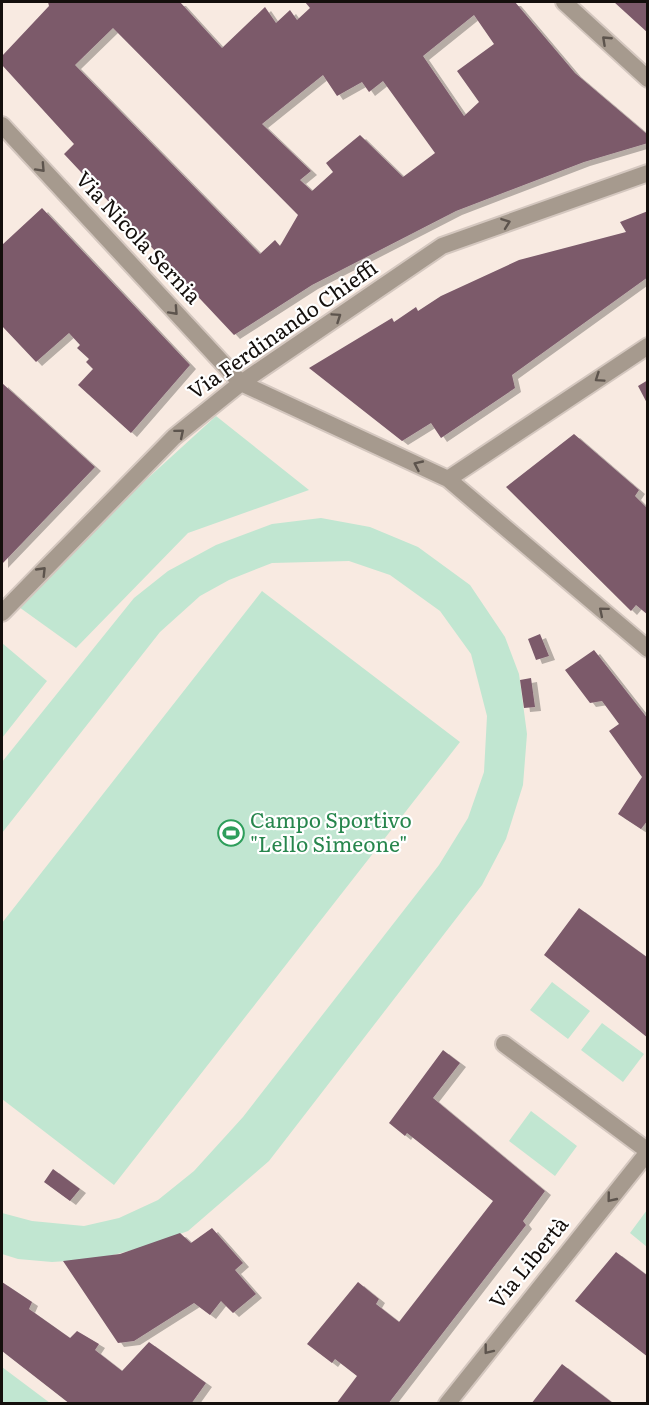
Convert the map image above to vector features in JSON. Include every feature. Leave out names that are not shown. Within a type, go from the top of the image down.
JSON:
[{"type":"street","points":[[564,2],[648,79]]},
{"type":"street","name":"Via Nicola Sernia","points":[[2,125],[241,383]]},
{"type":"street","name":"Via Ferdinando Chieffi","points":[[2,613],[174,437],[241,383],[442,246],[648,172]]},
{"type":"street","points":[[448,478],[648,346]]},
{"type":"street","points":[[241,383],[448,478],[648,649]]},
{"type":"street","name":"Via Libertà","points":[[447,1404],[521,1308],[648,1152],[504,1044]]},
{"type":"green space","points":[[216,416],[309,490],[188,533],[76,648],[12,602]]},
{"type":"green space","points":[[321,518],[370,527],[418,547],[470,585],[505,637],[519,674],[527,734],[523,785],[506,839],[482,885],[269,1161],[188,1231],[144,1247],[98,1259],[52,1262],[18,1259],[2,1254],[2,1213],[32,1221],[84,1226],[119,1218],[158,1200],[194,1171],[243,1117],[439,865],[468,818],[484,772],[487,716],[471,654],[440,611],[390,575],[349,561],[272,563],[229,580],[200,596],[160,632],[2,833],[2,762],[134,598],[168,571],[216,545],[272,524]]},
{"type":"green space","name":"Campo Sportivo \"Lello Simeone\"","points":[[262,591],[460,742],[114,1185],[2,1099],[2,923]]},
{"type":"green space","points":[[2,643],[47,681],[2,738]]},
{"type":"green space","points":[[552,982],[590,1011],[568,1039],[530,1010]]},
{"type":"green space","points":[[602,1023],[644,1054],[623,1082],[581,1050]]},
{"type":"green space","points":[[531,1111],[577,1146],[555,1176],[509,1141]]},
{"type":"green space","points":[[647,1210],[647,1247],[630,1233]]},
{"type":"green space","points":[[2,1367],[50,1403],[2,1403]]},
{"type":"building","points":[[48,2],[180,2],[222,48],[265,7],[276,23],[290,10],[297,20],[310,8],[305,2],[515,2],[575,73],[648,135],[648,143],[584,162],[456,211],[312,285],[234,335],[64,154],[74,144],[2,65],[2,56],[49,6]],"holes":[[[474,15],[494,44],[457,71],[479,102],[464,116],[423,56]],[[113,28],[298,215],[280,246],[275,240],[260,254],[75,65]],[[323,75],[337,96],[362,82],[369,92],[383,81],[435,153],[403,177],[360,135],[326,163],[333,172],[312,191],[300,180],[311,171],[262,124]]]},
{"type":"building","points":[[614,2],[648,2],[648,33]]},
{"type":"building","points":[[42,208],[190,365],[131,433],[78,385],[93,369],[86,362],[89,359],[77,348],[80,345],[69,333],[36,362],[2,326],[2,245]]},
{"type":"building","points":[[648,211],[648,277],[512,375],[515,388],[441,438],[431,423],[402,441],[309,368],[392,318],[394,322],[416,307],[418,311],[441,296],[519,260],[626,232],[620,222]]},
{"type":"building","points":[[648,380],[648,405],[638,386]]},
{"type":"building","points":[[2,383],[95,467],[2,564]]},
{"type":"building","points":[[574,434],[639,490],[635,496],[648,509],[648,615],[636,605],[631,611],[506,487]]},
{"type":"building","points":[[540,634],[549,656],[536,660],[528,639]]},
{"type":"building","points":[[594,650],[648,719],[648,820],[641,829],[618,814],[642,777],[609,731],[619,724],[602,701],[590,703],[565,670]]},
{"type":"building","points":[[531,678],[535,707],[524,708],[520,680]]},
{"type":"building","points":[[579,908],[648,958],[648,1038],[544,955]]},
{"type":"building","points":[[443,1050],[460,1063],[433,1098],[545,1191],[523,1221],[526,1225],[388,1404],[336,1404],[357,1376],[335,1359],[332,1363],[307,1344],[358,1282],[379,1299],[376,1304],[399,1322],[493,1201],[407,1133],[405,1136],[389,1123]]},
{"type":"building","points":[[53,1169],[80,1189],[70,1201],[44,1182]]},
{"type":"building","points":[[212,1228],[243,1263],[235,1270],[256,1294],[233,1313],[221,1301],[210,1315],[194,1303],[134,1341],[118,1343],[63,1261],[120,1254],[180,1233],[191,1243]]},
{"type":"building","points":[[616,1252],[648,1276],[648,1357],[575,1301]]},
{"type":"building","points":[[2,1282],[32,1302],[29,1309],[70,1338],[77,1331],[99,1344],[95,1350],[122,1371],[149,1342],[206,1383],[191,1404],[70,1404],[2,1351]]},
{"type":"building","points":[[562,1364],[614,1404],[531,1404]]},
{"type":"place","name":"Campo Sportivo \"Lello Simeone\"","points":[[231,833]]}]
